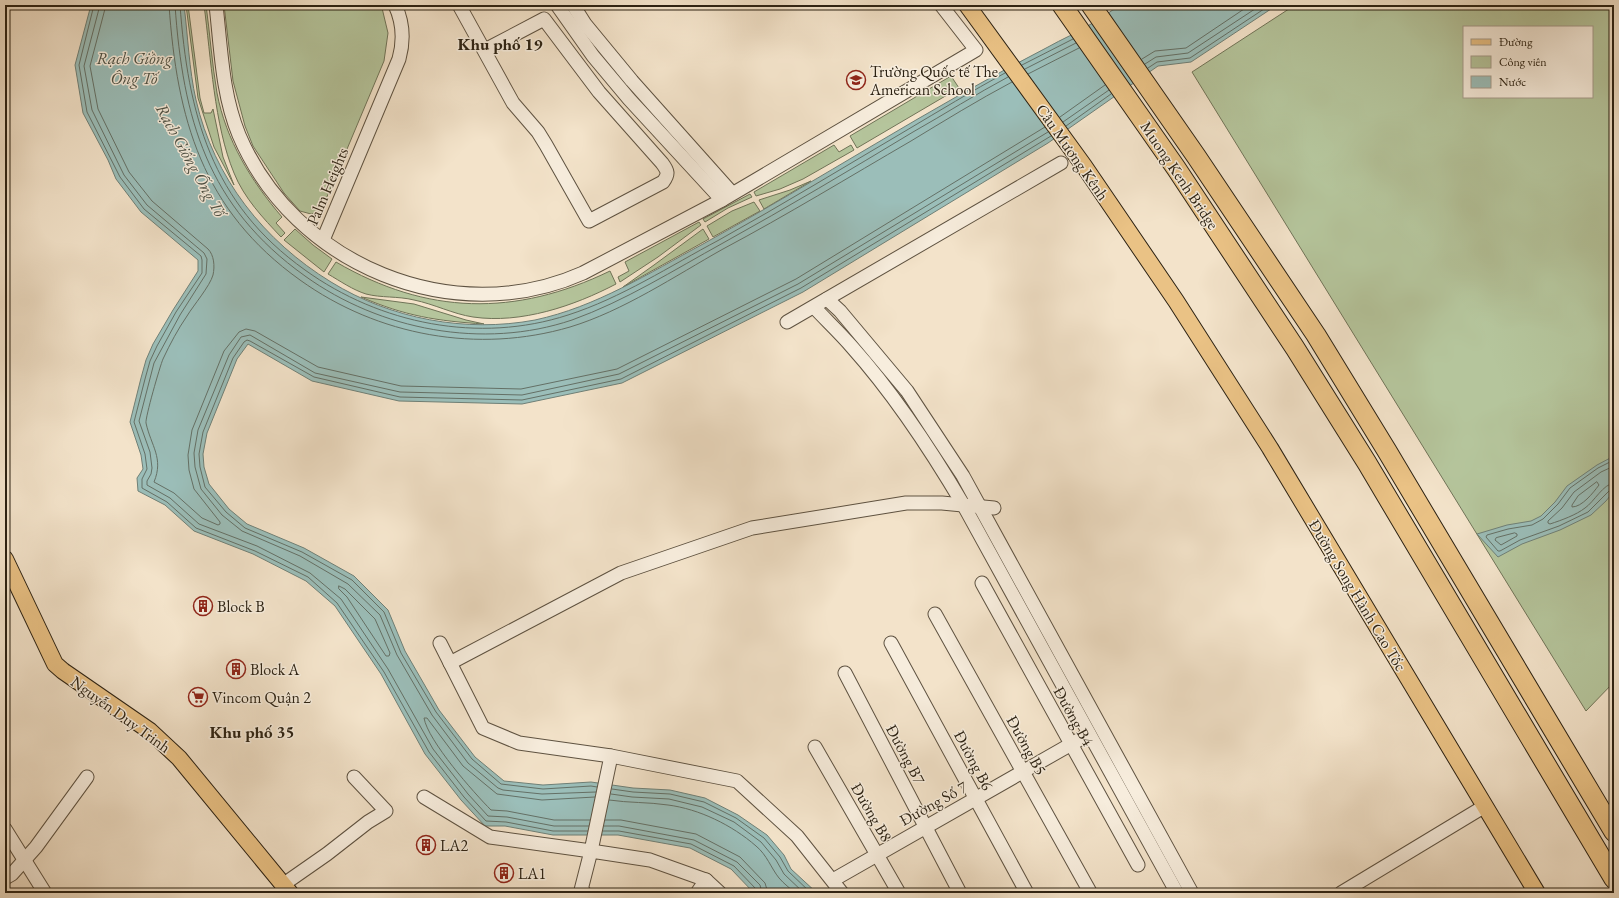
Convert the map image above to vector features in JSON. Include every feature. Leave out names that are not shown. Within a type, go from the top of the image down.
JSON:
[{"type":"highway","name":"Muong Kenh Bridge","points":[[1062,5],[1176,168],[1295,348],[1367,463],[1614,879]]},
{"type":"highway","name":"Muong Kenh Bridge","points":[[1091,5],[1191,149],[1316,335],[1388,451],[1614,832]]},
{"type":"main road","name":"Cầu Mương Kênh","points":[[966,5],[1084,166],[1176,301]]},
{"type":"main road","name":"Đường Song Hành Cao Tốc","points":[[1176,301],[1270,448],[1536,893]]},
{"type":"main road","name":"Nguyễn Duy Trinh","points":[[7,569],[55,664],[62,671],[150,731],[179,758],[287,888]]},
{"type":"street","name":"Palm Heights","points":[[216,5],[227,97],[230,110],[243,144],[258,171],[277,196],[293,215],[322,240],[399,59],[402,34],[400,17],[395,5]]},
{"type":"street","points":[[459,5],[485,50],[512,103],[538,132],[589,221],[663,182],[667,176],[667,169],[599,92],[544,20],[485,50]]},
{"type":"street","points":[[557,5],[593,56],[625,94],[727,197]]},
{"type":"street","points":[[573,5],[585,24],[727,197]]},
{"type":"street","points":[[322,240],[360,264],[381,274],[406,283],[449,292],[479,295],[500,294],[535,288],[573,277],[727,197],[976,50],[941,5]]},
{"type":"street","points":[[787,322],[1061,163]]},
{"type":"street","points":[[827,299],[840,311],[870,345],[907,391],[962,476],[1192,893]]},
{"type":"street","points":[[814,307],[852,347],[890,393],[942,469],[964,506],[1177,893]]},
{"type":"street","points":[[450,663],[621,573],[752,528],[906,503],[942,503],[980,508],[994,508]]},
{"type":"street","name":"Đường B4","points":[[982,583],[1138,865]]},
{"type":"street","name":"Đường B5","points":[[935,614],[1090,892]]},
{"type":"street","points":[[440,643],[483,728],[519,743],[611,756],[736,781],[798,836],[842,893]]},
{"type":"street","name":"Đường B6","points":[[891,643],[1027,893]]},
{"type":"street","name":"Đường B7","points":[[845,673],[960,893]]},
{"type":"street","name":"Đường Số 7","points":[[833,880],[1089,734]]},
{"type":"street","name":"Đường B8","points":[[815,747],[899,893]]},
{"type":"street","points":[[581,892],[611,756]]},
{"type":"street","points":[[5,878],[12,874],[36,846],[87,777]]},
{"type":"street","points":[[287,888],[368,822],[386,811],[354,777]]},
{"type":"street","points":[[424,797],[490,837],[650,860],[706,880],[720,893]]},
{"type":"street","points":[[1341,893],[1485,806]]},
{"type":"street","points":[[5,829],[45,893]]},
{"type":"street","points":[[697,893],[706,880]]},
{"type":"green space","points":[[186,5],[188,5],[200,98],[204,113],[211,113],[213,109],[223,157],[234,185],[214,147],[198,98]]},
{"type":"green space","points":[[204,5],[206,5],[217,93],[221,110],[233,143],[241,159],[260,189],[282,217],[276,223],[285,233],[281,237],[261,215],[243,191],[227,154],[214,90]]},
{"type":"green space","points":[[224,5],[380,5],[382,8],[388,33],[384,61],[321,211],[311,214],[300,211],[284,193],[253,146],[245,126],[233,81]]},
{"type":"green space","points":[[1295,5],[1614,5],[1614,682],[1586,711],[1192,72]]},
{"type":"green space","points":[[951,76],[959,88],[857,148],[850,136]]},
{"type":"green space","points":[[834,145],[839,152],[851,145],[854,150],[803,179],[780,189],[756,196],[754,192]]},
{"type":"green space","points":[[811,181],[764,209],[759,200],[790,190]]},
{"type":"green space","points":[[750,194],[752,197],[728,208],[705,222],[703,219]]},
{"type":"green space","points":[[754,202],[760,211],[713,237],[707,226],[732,211]]},
{"type":"green space","points":[[699,222],[701,225],[658,257],[620,282],[618,277],[629,271],[625,262]]},
{"type":"green space","points":[[295,229],[332,259],[324,272],[284,240]]},
{"type":"green space","points":[[703,229],[709,239],[623,287],[654,265]]},
{"type":"green space","points":[[336,262],[370,279],[404,292],[438,300],[472,304],[506,302],[540,296],[575,286],[610,271],[616,284],[583,299],[547,311],[510,318],[473,317],[408,299],[378,296],[361,292],[328,274]]},
{"type":"green space","points":[[361,297],[414,304],[484,324],[436,319],[407,313]]},
{"type":"water","points":[[1135,4],[1277,5],[1191,62],[1158,66],[1048,143],[803,292],[622,383],[522,404],[399,401],[312,381],[248,344],[237,359],[207,433],[203,454],[204,467],[209,484],[229,509],[247,524],[304,548],[354,576],[388,610],[405,651],[439,710],[475,757],[504,781],[543,785],[591,782],[633,788],[670,790],[705,798],[738,815],[767,835],[784,855],[791,869],[817,893],[754,893],[731,869],[690,848],[618,835],[553,835],[505,826],[485,826],[461,800],[425,754],[381,674],[335,606],[306,581],[253,554],[194,531],[165,505],[138,491],[137,478],[143,469],[141,455],[130,422],[141,378],[146,360],[153,344],[198,271],[198,260],[141,212],[116,179],[108,160],[83,113],[75,65],[91,5],[184,5],[190,65],[196,100],[204,129],[215,156],[245,205],[284,247],[307,266],[354,295],[404,314],[430,320],[482,325],[509,324],[535,320],[558,314],[579,307],[622,288],[746,220],[961,94],[1080,30],[1120,6]]},
{"type":"water","points":[[1614,456],[1614,491],[1591,515],[1560,530],[1522,544],[1498,557],[1477,534],[1507,525],[1531,521],[1541,516],[1555,502],[1567,486],[1597,465]]},
{"type":"place","name":"Trường Quốc tế The American School","points":[[856,80]]},
{"type":"place","name":"Block B","points":[[203,606]]},
{"type":"place","name":"Block A","points":[[236,669]]},
{"type":"place","name":"Vincom Quận 2","points":[[198,697]]},
{"type":"place","name":"LA2","points":[[426,845]]},
{"type":"place","name":"LA1","points":[[504,873]]},
{"type":"district","name":"Khu phố 19","points":[[500,44]]},
{"type":"district","name":"Khu phố 35","points":[[252,732]]},
{"type":"water label","name":"Rạch Giồng Ông Tố","points":[[134,68]]},
{"type":"water label","name":"Rạch Giống Ống Tố","points":[[191,160]]}]
